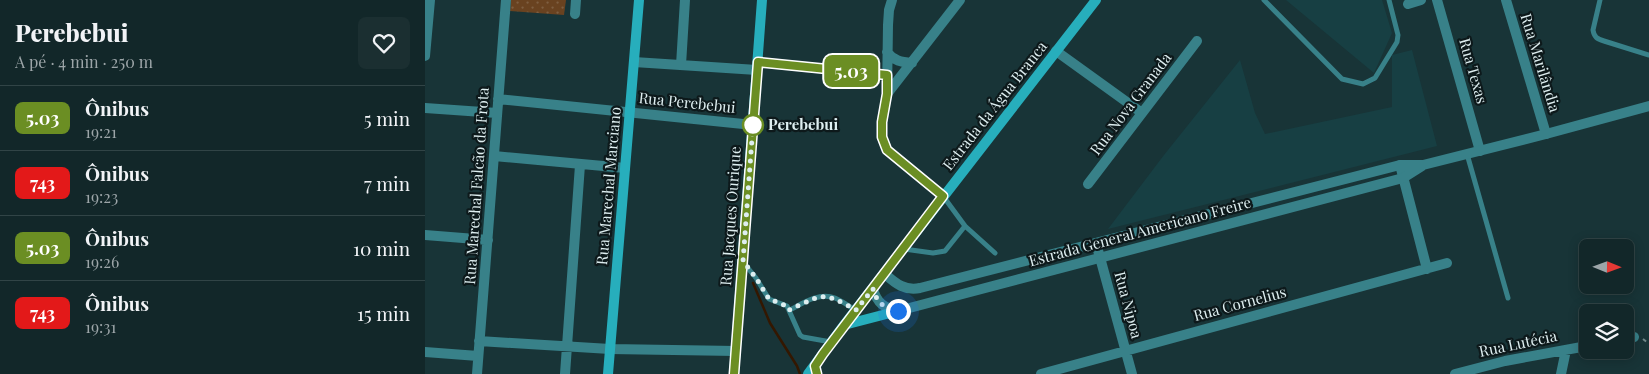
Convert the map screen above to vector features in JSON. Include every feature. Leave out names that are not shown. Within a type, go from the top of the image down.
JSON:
[{"type":"main road","name":"Rua Marechal Marciano","points":[[609,374],[639,0]]},
{"type":"main road","name":"Rua Jacques Ourique","points":[[734,374],[762,0]]},
{"type":"main road","name":"Estrada da Água Branca","points":[[813,371],[844,325],[1096,0]]},
{"type":"main road","points":[[844,325],[898,311]]},
{"type":"street","points":[[425,56],[430,0]]},
{"type":"street","name":"Rua Marechal Falcão da Frota","points":[[477,374],[506,0]]},
{"type":"street","points":[[575,14],[576,0]]},
{"type":"street","points":[[681,65],[685,0]]},
{"type":"street","points":[[892,0],[889,10],[887,94],[882,122],[882,137],[887,150],[943,196]]},
{"type":"street","points":[[887,94],[961,0]]},
{"type":"street","points":[[1408,4],[1421,0]]},
{"type":"street","name":"Rua Texas","points":[[1437,0],[1480,151]]},
{"type":"street","name":"Rua Marilândia","points":[[1506,0],[1546,134]]},
{"type":"street","name":"Rua Nova Granada","points":[[1088,184],[1197,41]]},
{"type":"street","points":[[1057,51],[1142,113]]},
{"type":"street","points":[[887,52],[898,61],[912,63]]},
{"type":"street","points":[[633,62],[757,66],[887,75]]},
{"type":"street","name":"Rua Perebebui","points":[[498,100],[753,125]]},
{"type":"street","name":"Estrada General Americano Freire","points":[[898,311],[1403,178],[1423,166],[1649,106]]},
{"type":"street","points":[[425,108],[497,114]]},
{"type":"street","points":[[494,156],[625,168]]},
{"type":"street","points":[[565,374],[580,165]]},
{"type":"street","points":[[1400,165],[1427,269]]},
{"type":"street","name":"Estrada General Americano Freire","points":[[885,274],[900,286],[915,289],[1400,165],[1423,166]]},
{"type":"street","points":[[425,235],[488,240]]},
{"type":"street","name":"Rua Nipoa","points":[[1096,242],[1132,374]]},
{"type":"street","name":"Rua Cornelius","points":[[1041,374],[1447,264]]},
{"type":"street","points":[[873,289],[876,300],[882,306],[898,311]]},
{"type":"street","points":[[479,341],[611,349],[736,351]]},
{"type":"street","name":"Rua Lutécia","points":[[1455,374],[1579,348]]},
{"type":"street","points":[[1561,374],[1566,350]]},
{"type":"street","points":[[425,352],[478,356]]},
{"type":"lane","points":[[1264,0],[1342,79],[1363,84],[1375,78],[1397,42],[1398,35],[1389,0]]},
{"type":"lane","points":[[1600,0],[1593,30],[1597,39],[1649,55]]},
{"type":"lane","points":[[1467,154],[1509,298]]},
{"type":"lane","points":[[943,196],[965,226],[995,253]]},
{"type":"lane","points":[[903,249],[933,253],[945,251],[965,226]]},
{"type":"lane","points":[[743,261],[769,299],[787,306],[803,337],[832,342]]},
{"type":"lane","points":[[789,310],[817,297],[825,296],[835,298],[856,310]]},
{"type":"shaded area","points":[[511,0],[566,0],[564,15],[510,11]]},
{"type":"shaded area","points":[[1286,0],[1382,0],[1392,33],[1374,73]]},
{"type":"shaded area","points":[[1412,50],[1437,146],[1108,229],[1240,60],[1255,113],[1265,134],[1392,107],[1392,55]]},
{"type":"waterway","points":[[753,283],[770,323],[800,374]]},
{"type":"bus line","name":"5.03","points":[[734,374],[758,62],[887,75],[887,94],[882,122],[882,137],[887,150],[943,196],[823,354],[815,366],[817,374]]},
{"type":"place","name":"Perebebui","points":[[753,125]]},
{"type":"route","points":[[753,125],[743,261],[769,299],[784,304],[789,310],[817,297],[825,296],[835,298],[856,310],[873,289],[876,300],[882,306],[898,311]]}]
